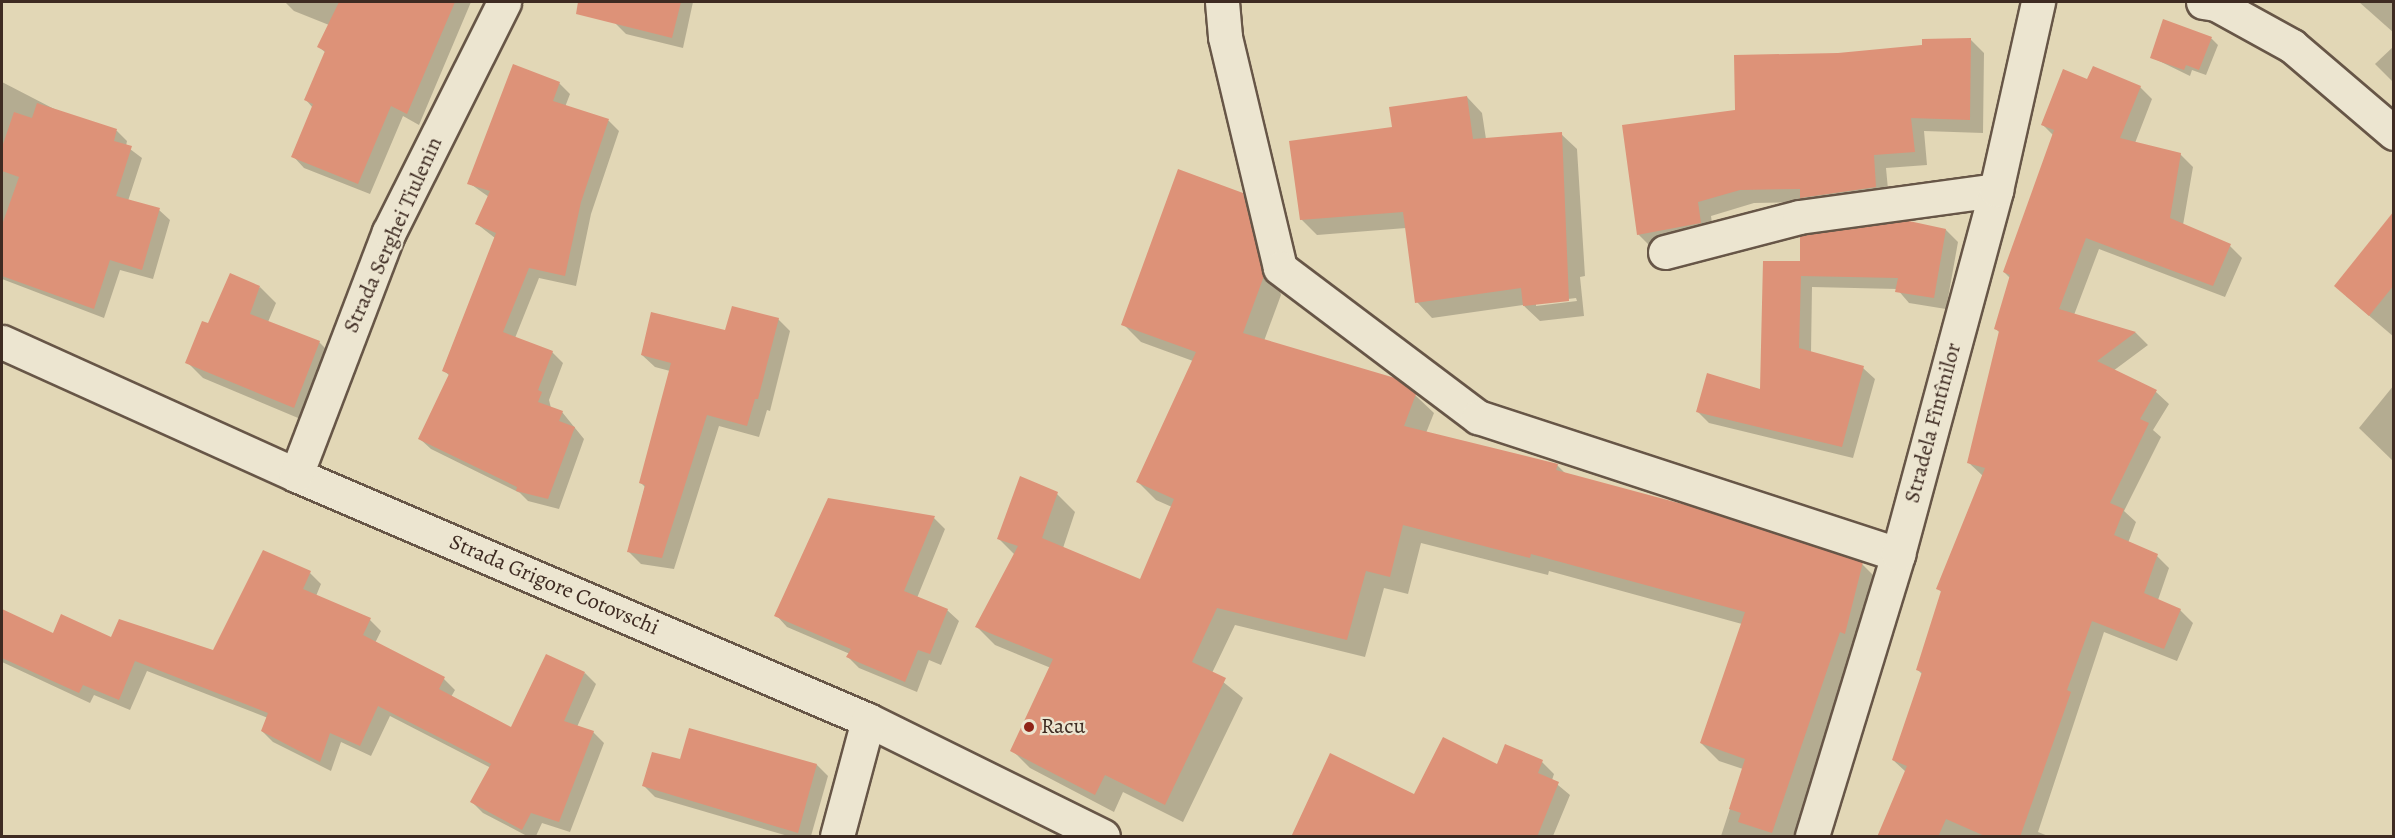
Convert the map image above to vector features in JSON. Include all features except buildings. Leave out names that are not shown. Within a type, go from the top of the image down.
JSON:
[{"type":"street","name":"Strada Serghei Tiulenin","points":[[296,475],[389,232],[504,2]]},
{"type":"street","points":[[1222,2],[1225,37],[1280,268],[1478,417],[1898,554]]},
{"type":"street","points":[[2203,2],[2216,4],[2292,46],[2394,133]]},
{"type":"street","name":"Stradela Fîntînilor","points":[[1812,837],[1898,554],[1996,190],[2042,3]]},
{"type":"street","points":[[1665,252],[1799,217],[1996,190]]},
{"type":"street","name":"Strada Grigore Cotovschi","points":[[2,342],[296,475],[868,720],[1103,837]]},
{"type":"street","points":[[837,837],[868,720]]},
{"type":"place","name":"Racu","points":[[1029,727]]}]
